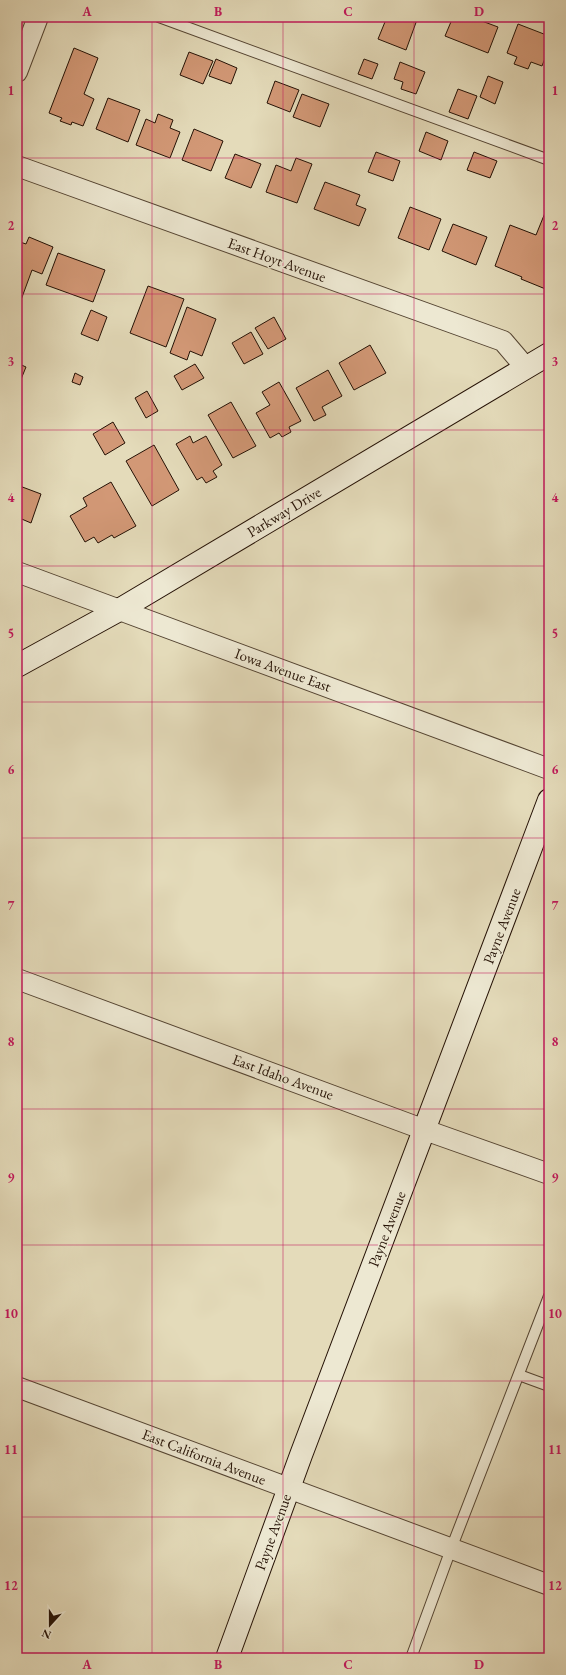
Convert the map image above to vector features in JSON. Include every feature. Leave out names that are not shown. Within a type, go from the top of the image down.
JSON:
[{"type":"street","points":[[17,72],[38,17]]},
{"type":"street","name":"East Hoyt Avenue","points":[[17,166],[503,341],[526,368]]},
{"type":"street","name":"Parkway Drive","points":[[17,666],[118,610],[549,354]]},
{"type":"street","name":"Iowa Avenue East","points":[[17,572],[549,769]]},
{"type":"street","name":"Payne Avenue","points":[[227,1658],[288,1489],[549,800]]},
{"type":"street","name":"East Idaho Avenue","points":[[17,978],[425,1130],[549,1174]]},
{"type":"street","name":"East California Avenue","points":[[17,1387],[549,1585]]},
{"type":"lane","points":[[159,17],[549,160]]},
{"type":"lane","points":[[411,1658],[451,1549],[549,1296]]},
{"type":"lane","points":[[519,1375],[549,1386]]},
{"type":"building","points":[[387,17],[418,17],[406,50],[378,39]]},
{"type":"building","points":[[453,17],[471,17],[498,27],[488,53],[445,36]]},
{"type":"building","points":[[518,24],[549,36],[549,48],[542,66],[531,62],[528,69],[514,64],[517,57],[507,53]]},
{"type":"building","points":[[74,48],[98,58],[84,94],[94,99],[83,126],[72,122],[71,125],[60,121],[62,118],[49,113]]},
{"type":"building","points":[[189,52],[213,61],[203,84],[180,75]]},
{"type":"building","points":[[216,59],[237,68],[231,84],[209,76]]},
{"type":"building","points":[[364,59],[378,64],[372,79],[358,74]]},
{"type":"building","points":[[400,62],[425,72],[416,94],[401,89],[403,82],[394,79]]},
{"type":"building","points":[[488,76],[503,82],[495,104],[480,97]]},
{"type":"building","points":[[275,81],[299,90],[290,112],[267,103]]},
{"type":"building","points":[[458,89],[477,96],[468,119],[449,112]]},
{"type":"building","points":[[302,94],[329,104],[320,127],[293,117]]},
{"type":"building","points":[[108,98],[140,110],[128,142],[96,129]]},
{"type":"building","points":[[158,114],[173,120],[170,128],[180,132],[170,158],[136,145],[146,119],[155,123]]},
{"type":"building","points":[[194,129],[223,141],[211,171],[182,160]]},
{"type":"building","points":[[426,132],[448,141],[441,160],[419,151]]},
{"type":"building","points":[[376,152],[400,161],[393,181],[368,172]]},
{"type":"building","points":[[474,152],[497,161],[490,178],[467,170]]},
{"type":"building","points":[[235,154],[261,164],[251,188],[225,178]]},
{"type":"building","points":[[296,158],[312,164],[297,203],[266,192],[276,165],[291,171]]},
{"type":"building","points":[[325,182],[360,195],[356,205],[366,209],[359,226],[314,209]]},
{"type":"building","points":[[549,203],[548,290],[495,266],[510,225],[536,235]]},
{"type":"building","points":[[410,207],[441,219],[429,250],[398,238]]},
{"type":"building","points":[[453,224],[487,237],[476,265],[442,251]]},
{"type":"building","points":[[29,237],[53,247],[42,274],[32,270],[21,300],[17,298],[17,241],[26,244]]},
{"type":"building","points":[[58,253],[105,270],[93,302],[46,285]]},
{"type":"building","points":[[148,286],[184,299],[166,347],[130,333]]},
{"type":"building","points":[[187,307],[216,319],[202,356],[190,351],[187,360],[170,353]]},
{"type":"building","points":[[91,310],[107,317],[98,341],[81,334]]},
{"type":"building","points":[[274,317],[286,339],[268,349],[255,328]]},
{"type":"building","points":[[251,332],[263,354],[244,364],[232,343]]},
{"type":"building","points":[[370,345],[386,373],[354,390],[339,363]]},
{"type":"building","points":[[17,363],[26,367],[17,389]]},
{"type":"building","points":[[195,364],[204,378],[182,390],[174,376]]},
{"type":"building","points":[[328,370],[342,396],[322,407],[326,415],[314,421],[296,388]]},
{"type":"building","points":[[75,373],[83,377],[80,385],[72,382]]},
{"type":"building","points":[[279,382],[301,421],[289,427],[291,432],[282,437],[279,433],[270,438],[256,413],[270,405],[262,392]]},
{"type":"building","points":[[147,391],[158,411],[146,418],[135,398]]},
{"type":"building","points":[[231,402],[256,446],[233,458],[208,415]]},
{"type":"building","points":[[113,422],[125,443],[105,455],[93,434]]},
{"type":"building","points":[[190,436],[193,443],[206,436],[222,465],[213,471],[217,477],[206,483],[202,477],[197,480],[176,444]]},
{"type":"building","points":[[154,445],[179,490],[152,506],[126,461]]},
{"type":"building","points":[[111,482],[136,526],[114,538],[112,535],[98,543],[94,537],[85,542],[70,516],[87,506],[83,498]]},
{"type":"building","points":[[17,485],[41,494],[31,523],[17,517]]}]
